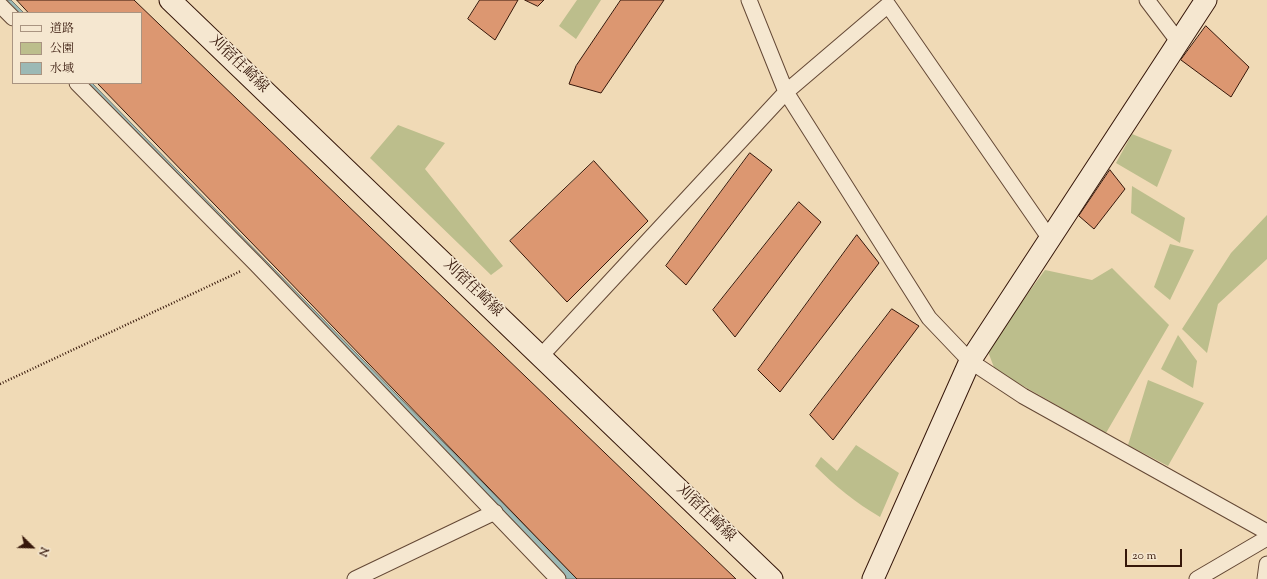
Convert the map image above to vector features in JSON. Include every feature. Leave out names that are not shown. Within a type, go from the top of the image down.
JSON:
[{"type":"main road","name":"刈宿住崎線","points":[[170,0],[772,579]]},
{"type":"main road","points":[[873,579],[970,361],[1206,0]]},
{"type":"street","points":[[749,0],[786,92],[929,318],[970,361],[1023,396],[1267,532]]},
{"type":"street","points":[[1147,0],[1178,41]]},
{"type":"street","points":[[541,356],[786,92],[891,2],[1050,239]]},
{"type":"street","points":[[0,5],[12,17]]},
{"type":"street","points":[[78,84],[256,264],[558,579]]},
{"type":"street","points":[[355,579],[495,512]]},
{"type":"street","points":[[1197,579],[1267,538]]},
{"type":"street","points":[[1265,579],[1267,564]]},
{"type":"path","points":[[0,384],[256,264]]},
{"type":"green space","points":[[577,0],[601,0],[576,39],[559,26]]},
{"type":"green space","points":[[398,125],[445,143],[425,169],[503,266],[491,275],[370,158]]},
{"type":"green space","points":[[1132,134],[1172,150],[1157,187],[1116,163]]},
{"type":"green space","points":[[1132,186],[1185,218],[1180,243],[1131,213]]},
{"type":"green space","points":[[1267,215],[1267,259],[1218,304],[1207,353],[1182,329],[1231,253]]},
{"type":"green space","points":[[1170,244],[1194,250],[1170,300],[1154,287]]},
{"type":"green space","points":[[1112,268],[1169,325],[1106,433],[995,370],[987,349],[1045,270],[1092,280]]},
{"type":"green space","points":[[1178,335],[1197,361],[1193,388],[1161,369]]},
{"type":"green space","points":[[1148,380],[1204,403],[1168,466],[1128,445]]},
{"type":"green space","points":[[856,445],[899,473],[880,517],[846,494],[815,466],[821,457],[837,471]]},
{"type":"water","points":[[2,0],[11,0],[23,12],[13,12]]},
{"type":"water","points":[[84,84],[93,84],[577,579],[562,579]]},
{"type":"building","points":[[17,0],[134,0],[736,579],[577,579],[98,84],[142,84],[142,12],[28,12]]},
{"type":"building","points":[[480,0],[518,0],[495,40],[468,19]]},
{"type":"building","points":[[525,0],[544,0],[538,6]]},
{"type":"building","points":[[621,0],[664,0],[601,93],[569,84],[576,66]]},
{"type":"building","points":[[1206,26],[1249,67],[1231,97],[1181,60]]},
{"type":"building","points":[[750,153],[772,170],[686,285],[666,266]]},
{"type":"building","points":[[594,161],[648,221],[567,302],[510,241]]},
{"type":"building","points":[[1110,170],[1125,189],[1094,229],[1079,216]]},
{"type":"building","points":[[799,202],[821,222],[735,337],[713,310]]},
{"type":"building","points":[[857,235],[879,263],[780,392],[758,370]]},
{"type":"building","points":[[892,309],[919,326],[833,440],[810,415]]}]
